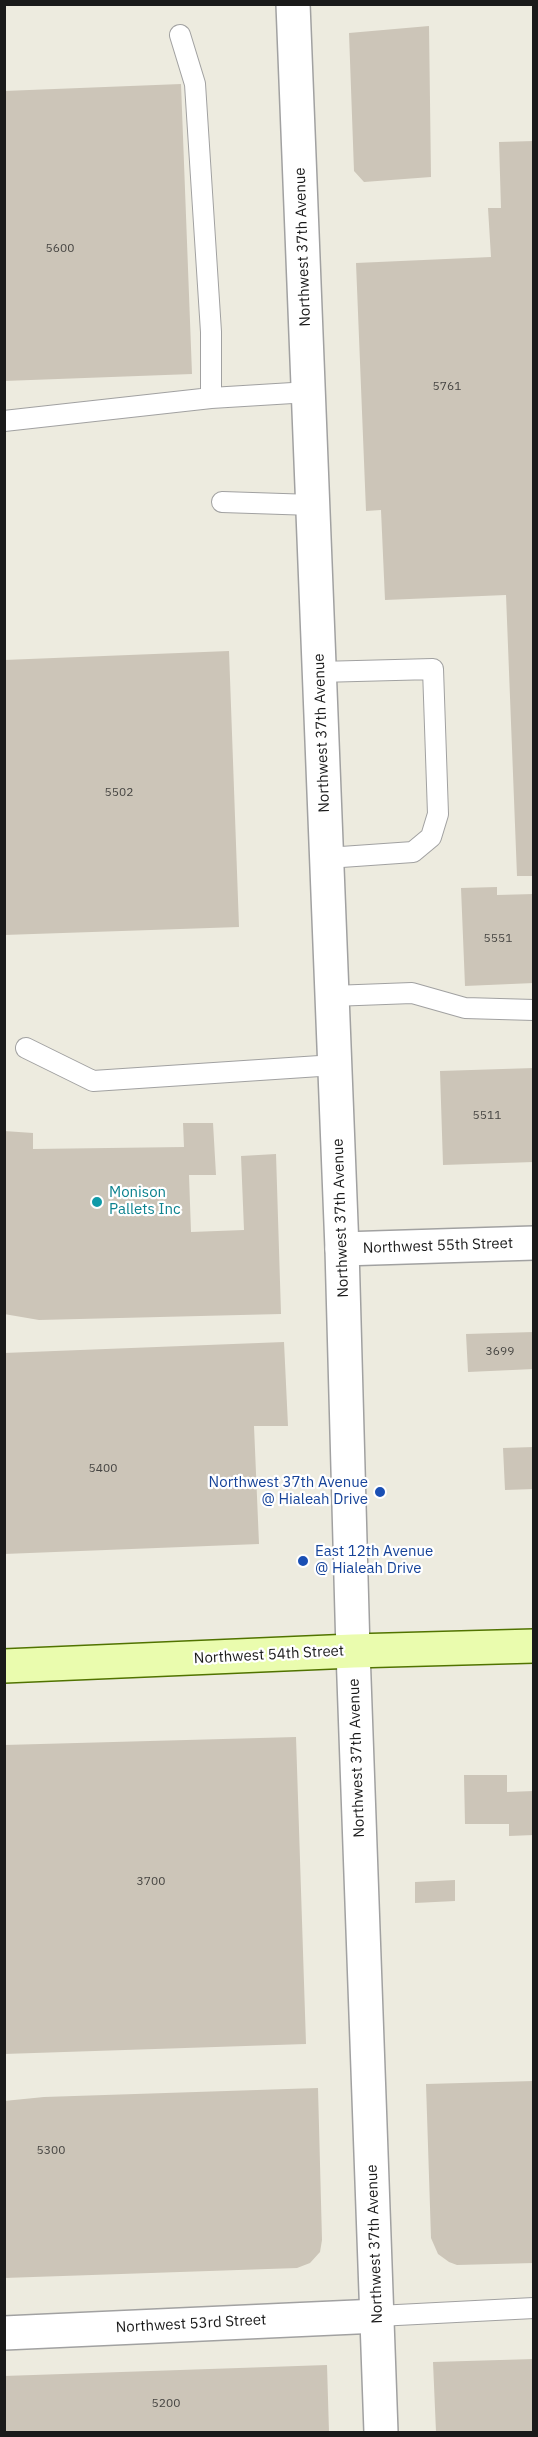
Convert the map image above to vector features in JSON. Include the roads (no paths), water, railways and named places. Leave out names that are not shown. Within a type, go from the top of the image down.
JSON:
[{"type":"main road","name":"Northwest 54th Street","points":[[4,1666],[353,1651],[534,1646]]},
{"type":"street","name":"Northwest 37th Avenue","points":[[293,4],[342,1249],[353,1651],[381,2433]]},
{"type":"street","name":"Northwest 55th Street","points":[[342,1249],[534,1243]]},
{"type":"street","name":"Northwest 53rd Street","points":[[4,2333],[378,2316]]},
{"type":"lane","points":[[180,35],[195,84],[211,332],[211,398]]},
{"type":"lane","points":[[4,420],[211,398],[309,392]]},
{"type":"lane","points":[[222,502],[313,505]]},
{"type":"lane","points":[[319,672],[433,669],[438,814],[431,837],[413,852],[327,858]]},
{"type":"lane","points":[[332,996],[412,993],[465,1008],[534,1010]]},
{"type":"lane","points":[[26,1048],[93,1081],[335,1065]]},
{"type":"lane","points":[[378,2316],[534,2308]]},
{"type":"place","name":"Monison Pallets Inc","points":[[97,1202]]},
{"type":"place","name":"Northwest 37th Avenue @ Hialeah Drive","points":[[380,1492]]},
{"type":"place","name":"East 12th Avenue @ Hialeah Drive","points":[[303,1561]]}]
